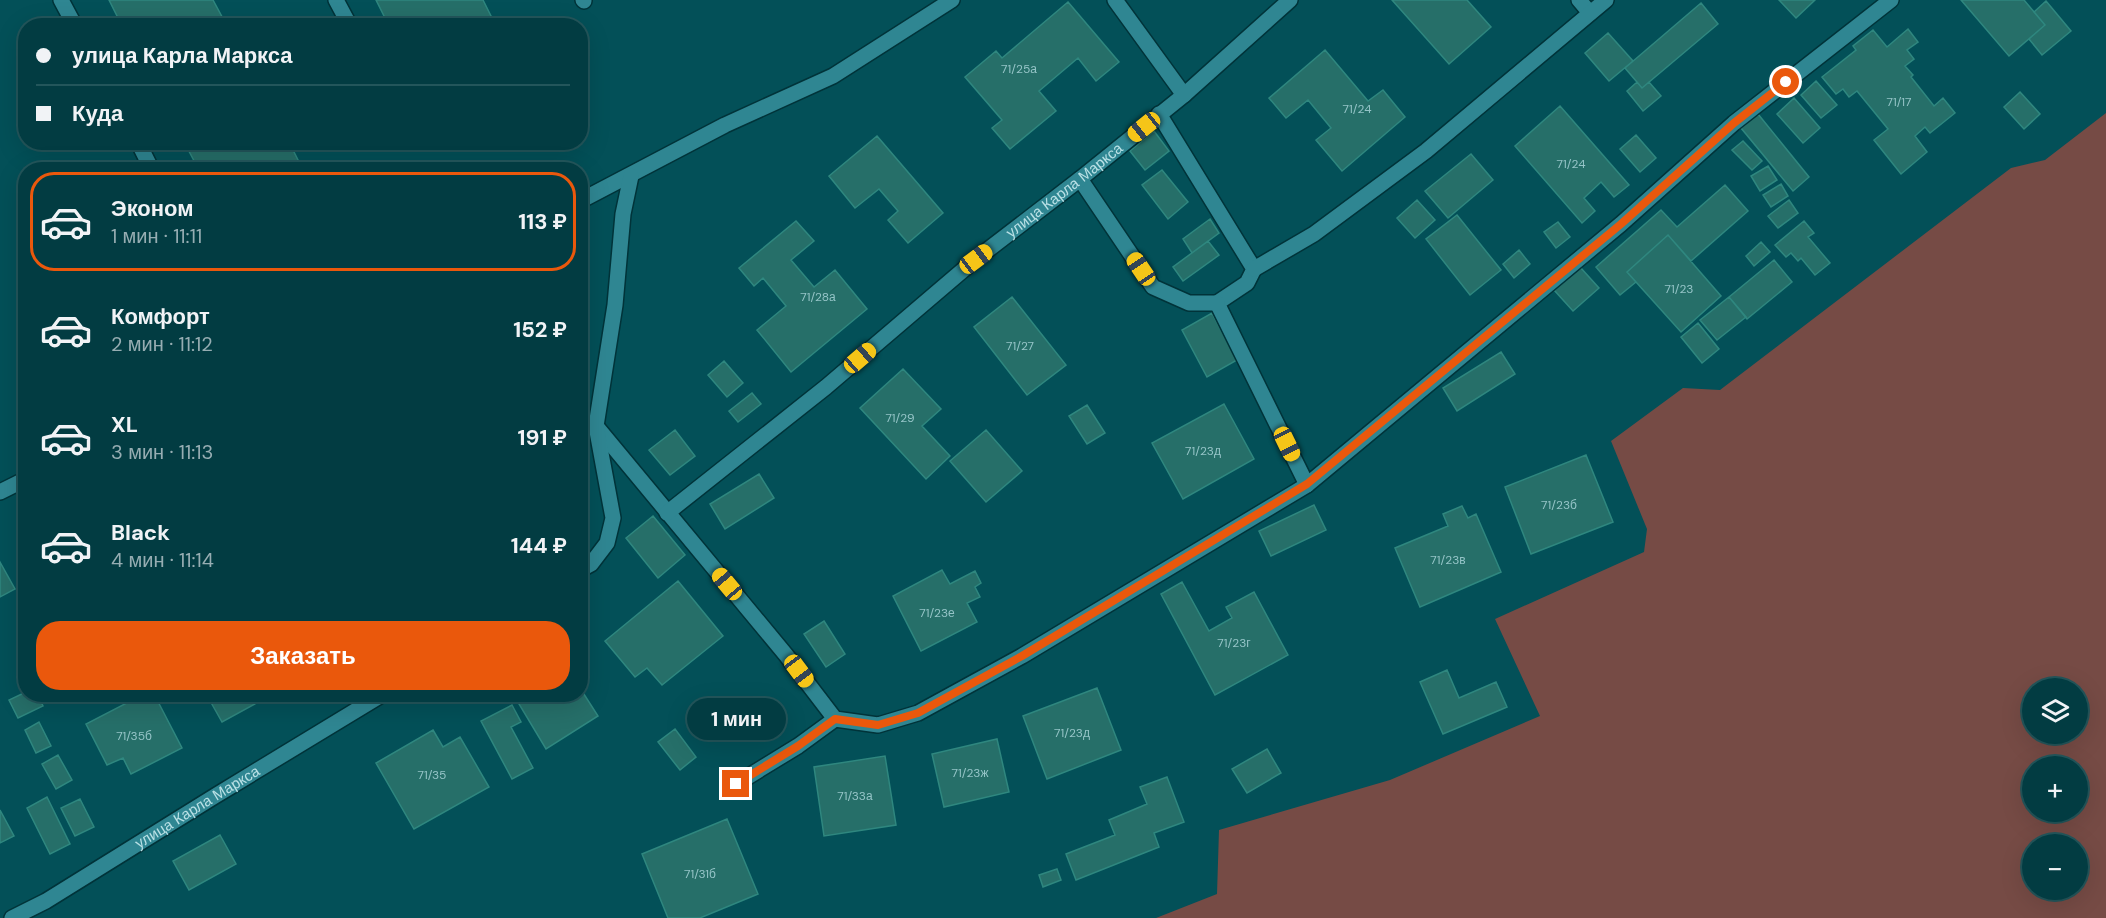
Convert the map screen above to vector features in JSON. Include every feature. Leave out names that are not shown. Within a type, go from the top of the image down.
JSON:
[{"type":"street","points":[[61,0],[71,18]]},
{"type":"street","points":[[336,0],[346,18]]},
{"type":"street","points":[[588,197],[725,125],[833,76],[952,0]]},
{"type":"street","points":[[1115,0],[1184,95]]},
{"type":"street","name":"улица Карла Маркса","points":[[667,513],[826,387],[976,259],[1184,95],[1290,0]]},
{"type":"street","points":[[1580,0],[1590,13]]},
{"type":"street","points":[[1080,179],[1153,286],[1189,303],[1217,303],[1247,283],[1254,269],[1314,234],[1426,151],[1605,0]]},
{"type":"street","points":[[736,784],[798,746],[835,719],[878,725],[918,713],[1022,656],[1307,484],[1621,224],[1734,123],[1891,0]]},
{"type":"street","points":[[1160,114],[1254,269]]},
{"type":"street","points":[[588,566],[607,543],[613,518],[596,426],[615,305],[623,214],[631,176]]},
{"type":"street","points":[[1217,303],[1307,484]]},
{"type":"street","points":[[596,426],[786,655],[835,719]]},
{"type":"street","points":[[0,492],[18,483]]},
{"type":"street","name":"улица Карла Маркса","points":[[12,918],[46,901],[370,702]]},
{"type":"shaded area","points":[[2106,113],[2106,918],[1156,918],[1217,894],[1219,830],[1390,780],[1540,716],[1495,619],[1644,552],[1647,529],[1611,441],[1683,388],[1720,390],[2011,168],[2045,160]]},
{"type":"building","points":[[109,0],[213,0],[223,18],[118,18]]},
{"type":"building","points":[[376,0],[483,0],[492,18],[385,18]]},
{"type":"building","points":[[1392,0],[1467,0],[1491,27],[1449,64]]},
{"type":"building","points":[[1779,0],[1815,0],[1796,18]]},
{"type":"building","points":[[1961,0],[2024,0],[2045,25],[2009,56]]},
{"type":"building","points":[[2046,1],[2071,31],[2042,55],[2029,39],[2045,25],[2034,12]]},
{"type":"building","points":[[1068,2],[1119,62],[1096,81],[1078,58],[1039,91],[1056,111],[1010,149],[992,128],[1002,120],[965,77],[996,51],[1002,58]]},
{"type":"building","points":[[1701,3],[1718,24],[1642,88],[1625,68]]},
{"type":"building","points":[[1908,29],[1918,42],[1907,50],[1914,59],[1905,66],[1913,75],[1911,77],[1934,106],[1943,98],[1955,113],[1930,133],[1925,127],[1915,136],[1927,152],[1901,174],[1874,140],[1888,129],[1857,91],[1849,97],[1843,89],[1836,94],[1822,77],[1856,50],[1853,46],[1873,30],[1887,47]]},
{"type":"building","points":[[1608,33],[1633,61],[1609,81],[1585,53]]},
{"type":"building","points":[[1325,50],[1368,101],[1383,90],[1405,117],[1342,171],[1316,140],[1331,128],[1308,100],[1286,118],[1269,98]]},
{"type":"building","points":[[1816,81],[1837,105],[1821,118],[1801,95]]},
{"type":"building","points":[[1637,82],[1642,88],[1649,82],[1661,96],[1643,111],[1627,91]]},
{"type":"building","points":[[2020,92],[2040,114],[2024,129],[2004,107]]},
{"type":"building","points":[[1794,98],[1820,128],[1803,143],[1777,114]]},
{"type":"building","points":[[1560,106],[1629,185],[1614,197],[1601,182],[1584,198],[1595,211],[1582,223],[1515,146]]},
{"type":"building","points":[[1758,114],[1809,177],[1793,191],[1741,128]]},
{"type":"building","points":[[1154,131],[1169,151],[1145,170],[1130,151]]},
{"type":"building","points":[[1636,135],[1656,158],[1640,172],[1620,149]]},
{"type":"building","points":[[877,136],[943,213],[908,243],[888,220],[898,211],[879,189],[855,208],[829,176]]},
{"type":"building","points":[[1743,141],[1762,161],[1752,170],[1732,150]]},
{"type":"building","points":[[188,150],[293,150],[299,162],[195,162]]},
{"type":"building","points":[[1471,154],[1493,180],[1448,218],[1425,191]]},
{"type":"building","points":[[1768,166],[1777,180],[1760,191],[1751,176]]},
{"type":"building","points":[[1162,170],[1188,202],[1168,219],[1142,185]]},
{"type":"building","points":[[1781,184],[1788,196],[1771,207],[1763,195]]},
{"type":"building","points":[[1725,185],[1748,211],[1691,261],[1668,235],[1627,272],[1636,282],[1620,295],[1596,267],[1661,210],[1677,227]]},
{"type":"building","points":[[1417,200],[1435,220],[1415,238],[1397,218]]},
{"type":"building","points":[[1789,200],[1798,213],[1778,228],[1768,216]]},
{"type":"building","points":[[1457,215],[1501,270],[1470,295],[1426,239]]},
{"type":"building","points":[[1210,219],[1219,233],[1192,253],[1183,239]]},
{"type":"building","points":[[796,221],[814,241],[791,260],[814,287],[835,270],[867,309],[791,372],[757,330],[786,306],[763,278],[754,286],[739,268]]},
{"type":"building","points":[[1804,221],[1814,233],[1808,237],[1830,263],[1815,275],[1801,258],[1798,261],[1791,253],[1786,257],[1775,245]]},
{"type":"building","points":[[1558,222],[1570,237],[1556,248],[1544,232]]},
{"type":"building","points":[[1668,235],[1721,296],[1681,332],[1627,272]]},
{"type":"building","points":[[1208,241],[1219,255],[1183,281],[1173,267]]},
{"type":"building","points":[[1761,242],[1770,252],[1754,266],[1746,256]]},
{"type":"building","points":[[1519,250],[1530,264],[1514,278],[1503,264]]},
{"type":"building","points":[[1774,260],[1792,282],[1747,319],[1729,297]]},
{"type":"building","points":[[1580,267],[1599,288],[1573,311],[1554,290]]},
{"type":"building","points":[[1012,297],[1066,365],[1027,395],[974,327]]},
{"type":"building","points":[[1729,297],[1746,317],[1717,340],[1700,320]]},
{"type":"building","points":[[1212,313],[1237,360],[1207,377],[1182,330]]},
{"type":"building","points":[[1698,323],[1719,349],[1702,363],[1681,337]]},
{"type":"building","points":[[1501,352],[1515,374],[1457,411],[1443,388]]},
{"type":"building","points":[[724,361],[743,383],[727,397],[708,375]]},
{"type":"building","points":[[903,369],[941,409],[922,426],[950,456],[926,479],[860,408]]},
{"type":"building","points":[[752,393],[761,404],[738,422],[729,411]]},
{"type":"building","points":[[1224,404],[1254,459],[1183,499],[1152,443]]},
{"type":"building","points":[[1087,405],[1105,433],[1087,444],[1069,416]]},
{"type":"building","points":[[675,430],[695,456],[670,475],[649,450]]},
{"type":"building","points":[[986,430],[1022,471],[986,502],[950,461]]},
{"type":"building","points":[[1586,455],[1613,522],[1531,554],[1505,487]]},
{"type":"building","points":[[759,474],[774,498],[725,529],[710,504]]},
{"type":"building","points":[[1314,505],[1326,530],[1271,556],[1259,531]]},
{"type":"building","points":[[1462,506],[1468,518],[1476,514],[1501,572],[1420,607],[1395,548],[1448,526],[1443,514]]},
{"type":"building","points":[[653,516],[685,555],[658,578],[626,538]]},
{"type":"building","points":[[0,562],[15,589],[0,597]]},
{"type":"building","points":[[942,570],[950,584],[975,571],[981,583],[975,587],[980,597],[967,603],[977,622],[921,651],[893,596]]},
{"type":"building","points":[[678,581],[723,636],[662,685],[647,668],[635,677],[605,641]]},
{"type":"building","points":[[1182,582],[1209,631],[1232,618],[1226,607],[1254,592],[1288,655],[1215,695],[1161,594]]},
{"type":"building","points":[[824,621],[845,654],[826,667],[804,634]]},
{"type":"building","points":[[1447,670],[1459,698],[1496,682],[1507,707],[1443,734],[1420,682]]},
{"type":"building","points":[[1097,688],[1121,750],[1047,779],[1023,716]]},
{"type":"building","points":[[18,696],[18,702],[41,702],[43,706],[18,718],[9,700]]},
{"type":"building","points":[[588,700],[598,716],[546,749],[518,702]]},
{"type":"building","points":[[129,702],[158,702],[182,748],[131,774],[123,758],[107,765],[86,724]]},
{"type":"building","points":[[211,702],[258,702],[222,722]]},
{"type":"building","points":[[512,705],[521,722],[511,727],[533,768],[512,779],[481,721]]},
{"type":"building","points":[[39,722],[51,746],[36,753],[25,730]]},
{"type":"building","points":[[675,729],[696,757],[680,770],[658,742]]},
{"type":"building","points":[[433,730],[443,747],[460,737],[489,787],[414,829],[376,763]]},
{"type":"building","points":[[997,739],[1009,792],[944,807],[932,754]]},
{"type":"building","points":[[1267,749],[1281,773],[1247,793],[1232,769]]},
{"type":"building","points":[[58,755],[72,780],[56,789],[42,764]]},
{"type":"building","points":[[885,756],[896,825],[824,836],[814,767]]},
{"type":"building","points":[[1167,777],[1184,822],[1154,833],[1159,847],[1076,880],[1066,854],[1115,835],[1109,820],[1147,804],[1140,787]]},
{"type":"building","points":[[47,797],[70,844],[50,854],[27,808]]},
{"type":"building","points":[[80,799],[94,827],[75,836],[61,808]]},
{"type":"building","points":[[0,810],[14,836],[0,843]]},
{"type":"building","points":[[727,819],[758,894],[700,918],[668,918],[642,854]]},
{"type":"building","points":[[220,835],[236,864],[189,890],[173,861]]},
{"type":"building","points":[[1057,869],[1061,880],[1043,887],[1039,875]]},
{"type":"route","points":[[736,784],[798,746],[835,719],[878,725],[918,713],[1022,656],[1307,484],[1621,224],[1734,123],[1786,82]]}]
